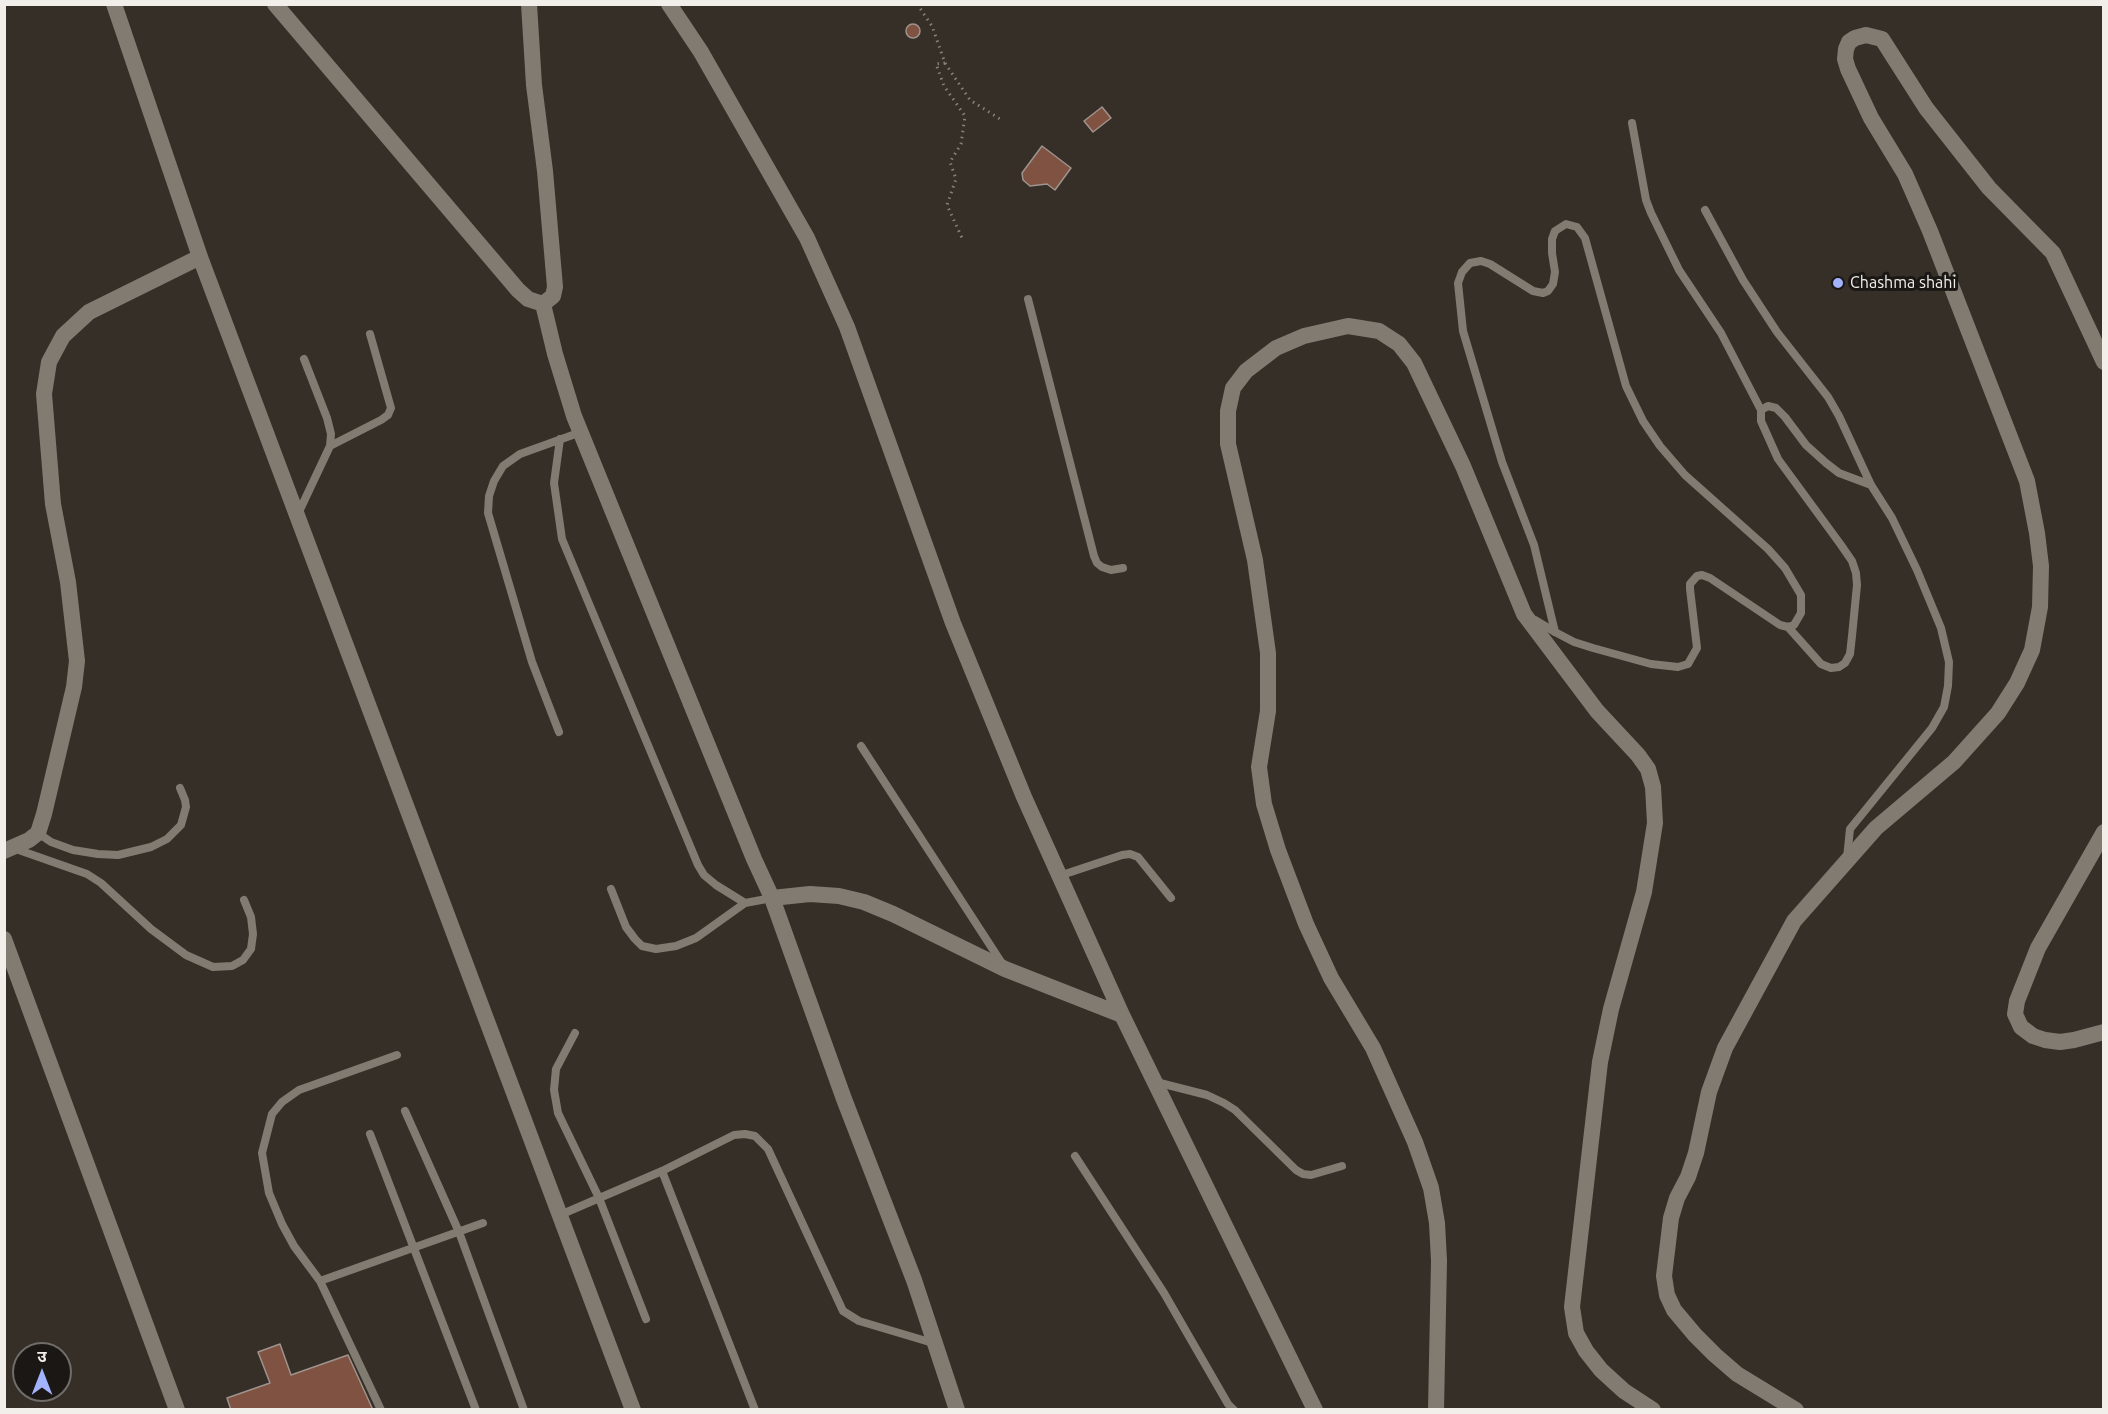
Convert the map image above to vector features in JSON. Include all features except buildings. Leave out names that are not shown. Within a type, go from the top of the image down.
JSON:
[{"type":"street","points":[[114,4],[200,256],[633,1410]]},
{"type":"street","points":[[274,4],[518,290],[528,299],[543,304]]},
{"type":"street","points":[[529,4],[534,85],[545,171],[555,286],[553,296],[543,304]]},
{"type":"street","points":[[669,4],[701,52],[807,238],[847,327],[954,623],[1024,797],[1122,1015],[1315,1410]]},
{"type":"street","points":[[1796,1410],[1737,1374],[1695,1335],[1674,1310],[1667,1295],[1664,1276],[1666,1245],[1677,1198],[1688,1177],[1696,1153],[1709,1092],[1725,1048],[1794,921],[1876,828],[1954,762],[1998,713],[2017,683],[2032,650],[2040,607],[2041,566],[2032,503],[2018,454],[1968,333],[1926,221],[1905,174],[1871,118],[1848,69],[1845,59],[1849,42],[1866,35],[1882,39],[1926,108],[1989,188],[2054,253],[2103,362]]},
{"type":"street","points":[[9,849],[38,833],[74,687],[77,661],[68,582],[53,504],[44,394],[49,362],[63,336],[89,312],[200,256]]},
{"type":"street","points":[[543,304],[555,354],[581,432],[732,806],[772,898],[844,1099],[914,1280],[957,1410]]},
{"type":"street","points":[[1436,1410],[1440,1261],[1431,1188],[1415,1142],[1373,1048],[1331,978],[1306,924],[1278,850],[1264,804],[1260,767],[1268,711],[1268,653],[1255,560],[1228,444],[1228,411],[1233,388],[1246,371],[1276,348],[1304,336],[1348,326],[1379,331],[1399,344],[1414,363],[1463,466],[1524,614],[1597,711],[1648,769],[1653,787],[1655,823],[1644,892],[1611,1009],[1600,1062],[1572,1307],[1576,1333],[1591,1357],[1613,1382],[1653,1410]]},
{"type":"street","points":[[2103,832],[2038,948],[2017,1001],[2015,1014],[2021,1027],[2033,1036],[2045,1040],[2060,1042],[2103,1032]]},
{"type":"street","points":[[772,898],[810,894],[839,896],[864,902],[1005,969],[1122,1015]]},
{"type":"street","points":[[4,939],[177,1410]]},
{"type":"lane","points":[[1524,614],[1555,632],[1593,648],[1666,667],[1683,666],[1692,659],[1697,648],[1690,584],[1696,576],[1702,575],[1710,578],[1774,622],[1788,627],[1821,664],[1831,668],[1839,667],[1845,663],[1850,654],[1857,585],[1852,561],[1778,459],[1761,421],[1761,410],[1721,333],[1679,270],[1650,213],[1632,123]]},
{"type":"lane","points":[[1705,210],[1748,289],[1776,332],[1828,397],[1839,416],[1871,485],[1892,518],[1941,628],[1949,662],[1944,707],[1932,728],[1850,829],[1847,862]]},
{"type":"lane","points":[[1555,632],[1534,545],[1502,462],[1463,331],[1458,283],[1462,272],[1470,263],[1481,261],[1490,264],[1533,291],[1543,293],[1548,291],[1553,284],[1555,272],[1552,239],[1555,231],[1566,224],[1577,227],[1585,238],[1626,386],[1644,421],[1660,446],[1685,475],[1768,549],[1796,584],[1801,595],[1802,613],[1794,625],[1788,627]]},
{"type":"lane","points":[[1028,299],[1094,556],[1102,567],[1111,570],[1123,568]]},
{"type":"lane","points":[[330,446],[381,420],[388,415],[391,408],[370,334]]},
{"type":"lane","points":[[297,516],[330,446],[331,434],[304,359]]},
{"type":"lane","points":[[1761,410],[1768,406],[1776,408],[1806,445],[1826,463],[1839,473],[1871,485]]},
{"type":"lane","points":[[559,732],[532,662],[488,513],[489,496],[494,481],[503,466],[520,454],[581,432]]},
{"type":"lane","points":[[560,439],[554,483],[555,502],[566,550],[698,865],[704,875],[716,885],[745,903]]},
{"type":"lane","points":[[861,746],[1005,969]]},
{"type":"lane","points":[[38,833],[62,846],[98,854],[118,855],[151,847],[167,839],[181,825],[186,807],[180,788]]},
{"type":"lane","points":[[9,849],[87,874],[101,883],[151,929],[186,955],[213,967],[232,966],[243,960],[251,949],[253,934],[251,917],[244,900]]},
{"type":"lane","points":[[1059,876],[1130,854],[1138,857],[1171,898]]},
{"type":"lane","points":[[611,889],[626,927],[642,946],[656,950],[676,946],[696,938],[745,903],[772,898]]},
{"type":"lane","points":[[574,1033],[556,1068],[554,1090],[558,1113],[599,1198],[646,1319]]},
{"type":"lane","points":[[381,1410],[320,1281],[294,1246],[269,1193],[262,1153],[272,1114],[282,1102],[299,1090],[396,1055]]},
{"type":"lane","points":[[1155,1082],[1207,1095],[1224,1103],[1235,1110],[1296,1170],[1303,1174],[1311,1175],[1342,1166]]},
{"type":"lane","points":[[405,1111],[459,1232],[524,1410]]},
{"type":"lane","points":[[370,1134],[476,1410]]},
{"type":"lane","points":[[560,1215],[662,1171],[734,1135],[755,1136],[768,1149],[843,1311],[859,1322],[935,1344]]},
{"type":"lane","points":[[1075,1156],[1164,1293],[1228,1404],[1234,1410]]},
{"type":"lane","points":[[662,1171],[755,1410]]},
{"type":"lane","points":[[320,1281],[483,1223]]},
{"type":"path","points":[[917,4],[932,26],[945,63],[970,100],[1000,119]]},
{"type":"path","points":[[945,63],[936,64],[944,86],[965,116],[961,144],[950,162],[956,179],[947,205],[962,238]]},
{"type":"place","name":"Chashma shahi","points":[[1838,283]]}]
